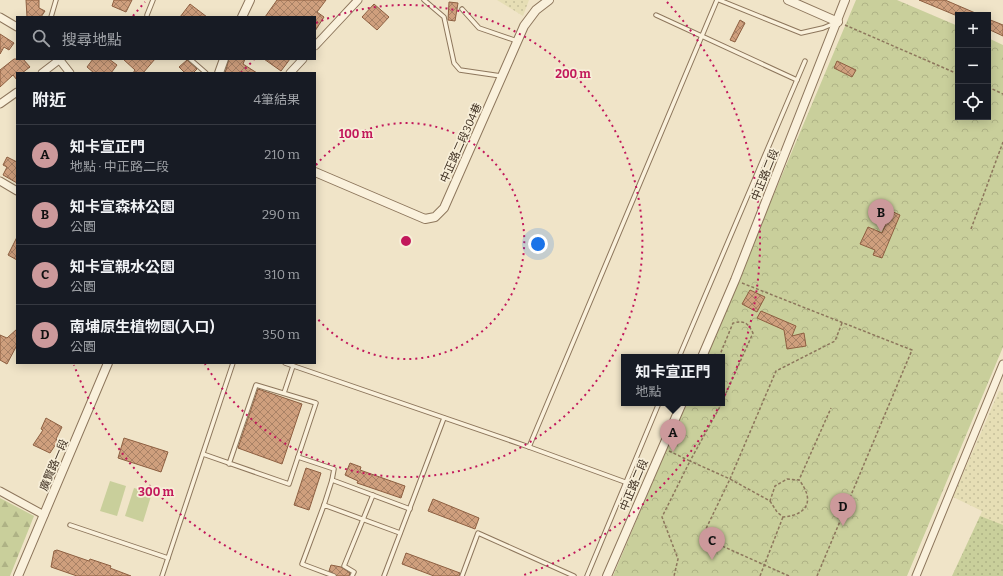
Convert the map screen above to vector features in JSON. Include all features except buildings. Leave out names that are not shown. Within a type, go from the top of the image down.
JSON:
[{"type":"street","points":[[242,16],[250,0]]},
{"type":"street","points":[[316,45],[358,0]]},
{"type":"street","name":"中正路二段304巷","points":[[316,172],[425,219],[435,217],[444,208],[524,26],[536,10],[549,0]]},
{"type":"street","points":[[788,0],[838,22]]},
{"type":"street","name":"中正路二段","points":[[703,354],[735,280],[838,22],[845,0]]},
{"type":"street","points":[[0,17],[16,26]]},
{"type":"street","points":[[43,72],[58,60]]},
{"type":"street","points":[[60,60],[69,72]]},
{"type":"street","points":[[219,72],[224,60]]},
{"type":"street","points":[[291,72],[302,60]]},
{"type":"street","points":[[0,104],[16,93]]},
{"type":"street","points":[[0,181],[16,190]]},
{"type":"street","name":"廣賢路一段","points":[[18,576],[108,364]]},
{"type":"street","points":[[916,576],[1000,382],[1003,364]]},
{"type":"street","name":"中正路二段","points":[[607,576],[681,406]]},
{"type":"street","points":[[0,491],[44,515]]},
{"type":"lane","points":[[52,16],[56,0]]},
{"type":"lane","points":[[146,16],[153,0]]},
{"type":"lane","points":[[424,0],[444,17],[454,63],[460,70],[502,77]]},
{"type":"lane","points":[[529,447],[718,0],[801,33],[823,28],[838,22]]},
{"type":"lane","points":[[462,9],[479,28],[517,41]]},
{"type":"lane","points":[[656,15],[702,38],[797,80]]},
{"type":"lane","points":[[191,60],[205,72]]},
{"type":"lane","points":[[680,354],[805,61]]},
{"type":"lane","points":[[162,576],[233,364]]},
{"type":"lane","points":[[288,364],[626,482]]},
{"type":"lane","points":[[284,393],[293,366]]},
{"type":"lane","points":[[203,454],[229,464],[289,484],[316,403],[256,385],[229,464]]},
{"type":"lane","points":[[587,576],[658,406]]},
{"type":"lane","points":[[384,576],[444,418]]},
{"type":"lane","points":[[298,457],[334,469],[324,505],[302,564],[334,576]]},
{"type":"lane","points":[[332,480],[410,509]]},
{"type":"lane","points":[[352,576],[354,572],[344,566],[373,495]]},
{"type":"lane","points":[[324,505],[400,533]]},
{"type":"lane","points":[[70,524],[168,558]]},
{"type":"lane","points":[[462,576],[478,533],[574,576]]},
{"type":"path","points":[[838,22],[955,73]]},
{"type":"path","points":[[991,88],[1003,94]]},
{"type":"path","points":[[971,229],[1003,142]]},
{"type":"path","points":[[735,280],[912,350],[817,576]]},
{"type":"path","points":[[720,354],[733,323],[740,321],[749,324],[753,333],[725,396]]},
{"type":"path","points":[[789,576],[702,537],[730,479],[776,371],[834,341],[842,323]]},
{"type":"path","points":[[674,576],[678,559],[662,517],[690,461],[720,406]]},
{"type":"path","points":[[799,480],[831,408]]},
{"type":"path","points":[[662,448],[730,479],[770,501],[777,512],[784,517],[796,516],[806,508],[806,489],[799,480],[787,478],[775,486],[770,501]]},
{"type":"path","points":[[760,576],[784,517]]},
{"type":"shaded area","points":[[497,0],[529,0],[523,16]]},
{"type":"shaded area","points":[[999,391],[1003,392],[1003,576],[956,576],[982,511],[953,497]]},
{"type":"green space","points":[[856,0],[897,0],[955,25],[955,120],[991,120],[991,39],[1003,45],[1003,347],[907,576],[613,576],[685,406],[725,406],[725,354],[706,354]]},
{"type":"green space","points":[[110,481],[126,486],[117,516],[100,511]]},
{"type":"green space","points":[[134,488],[152,493],[143,522],[125,516]]},
{"type":"green space","points":[[0,498],[34,516],[10,576],[0,576]]},
{"type":"green space","points":[[980,516],[1003,525],[1003,576],[952,576]]},
{"type":"place","name":"知卡宣森林公園","points":[[881,232]]},
{"type":"place","name":"知卡宣正門","points":[[673,452]]},
{"type":"place","name":"南埔原生植物園(入口)","points":[[843,526]]},
{"type":"place","name":"知卡宣親水公園","points":[[712,560]]}]
